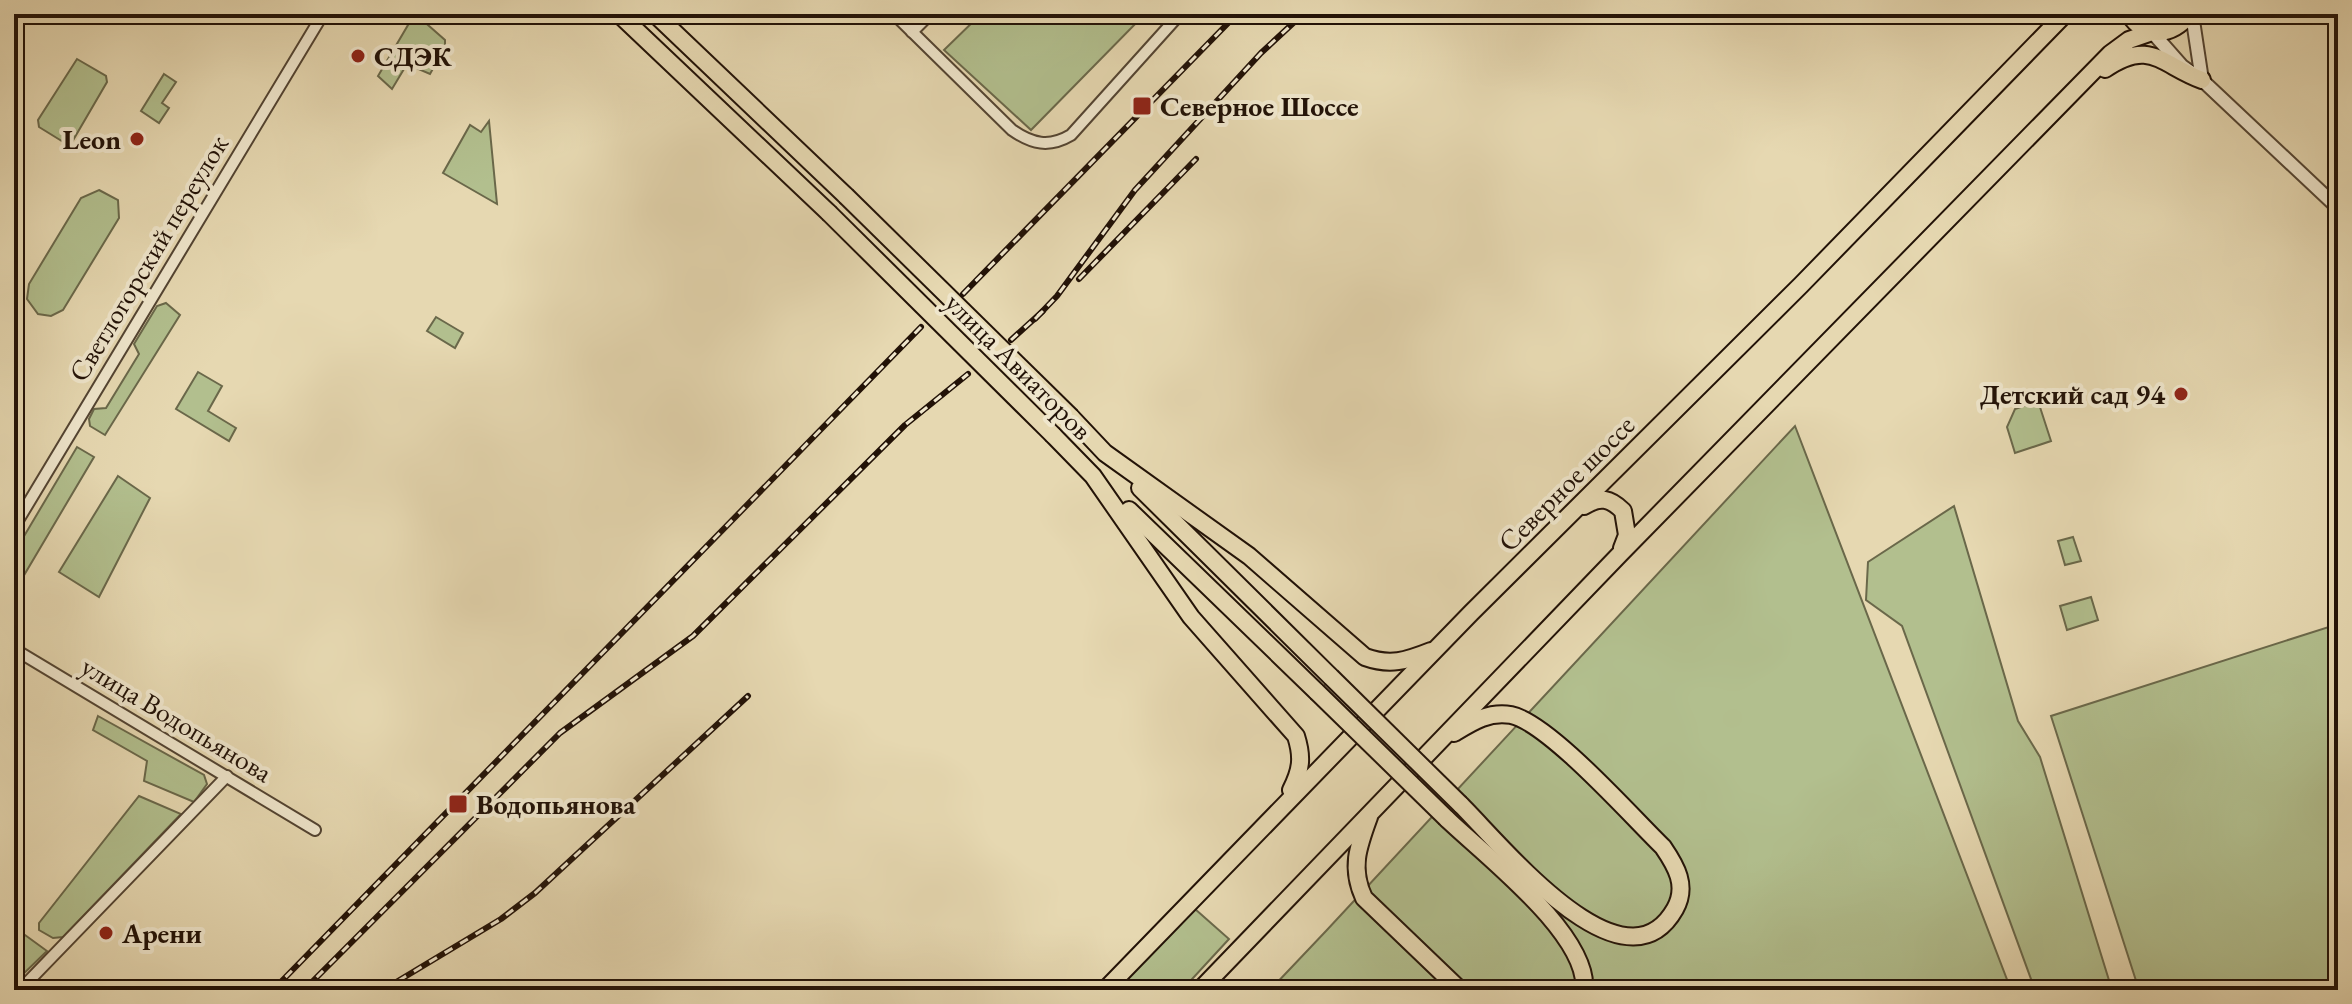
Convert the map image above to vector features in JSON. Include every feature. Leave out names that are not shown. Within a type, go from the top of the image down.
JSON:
[{"type":"main road","name":"улица Авиаторов","points":[[619,14],[829,213],[1093,476],[1191,617],[1296,736],[1302,754],[1301,770],[1285,803]]},
{"type":"main road","name":"улица Авиаторов","points":[[655,14],[846,196],[1105,453],[1249,556],[1365,657],[1383,664],[1403,662],[1436,649]]},
{"type":"main road","name":"Северное шоссе","points":[[1105,990],[1436,649],[2065,14]]},
{"type":"main road","points":[[2129,14],[2140,27],[2152,32]]},
{"type":"main road","points":[[1200,990],[1435,744],[2110,54],[2129,40],[2174,29],[2191,14]]},
{"type":"main road","points":[[2078,88],[2113,64],[2142,54],[2155,54],[2202,80]]},
{"type":"main road","points":[[1105,453],[1575,916],[1611,934],[1630,939],[1651,934],[1668,922],[1679,902],[1681,884],[1677,867],[1663,847],[1533,725],[1513,715],[1496,714],[1479,718],[1435,744]]},
{"type":"main road","points":[[1093,476],[1554,922],[1577,958],[1584,990]]},
{"type":"main road","points":[[1574,512],[1594,500],[1606,499],[1615,503],[1627,522],[1620,554]]},
{"type":"main road","points":[[1371,811],[1355,858],[1355,879],[1364,898],[1460,990]]},
{"type":"street","name":"Светлогорский переулок","points":[[14,527],[323,14]]},
{"type":"street","points":[[894,14],[1012,130],[1029,140],[1047,144],[1071,135],[1180,14]]},
{"type":"street","points":[[912,32],[930,14]]},
{"type":"street","points":[[2191,14],[2202,80]]},
{"type":"street","points":[[2152,32],[2182,66],[2202,80],[2338,208]]},
{"type":"street","name":"улица Водопьянова","points":[[14,649],[315,830]]},
{"type":"street","points":[[20,990],[227,776]]},
{"type":"green space","points":[[981,14],[1145,14],[1031,130],[944,50]]},
{"type":"green space","points":[[420,18],[445,40],[445,47],[430,74],[407,64],[392,89],[378,76],[411,20]]},
{"type":"green space","points":[[77,59],[106,76],[107,82],[72,142],[65,143],[39,127],[38,120]]},
{"type":"green space","points":[[164,74],[176,82],[162,103],[169,108],[159,123],[141,111]]},
{"type":"green space","points":[[489,121],[497,204],[443,173],[470,125],[481,132]]},
{"type":"green space","points":[[99,190],[118,200],[119,218],[63,310],[51,316],[38,314],[27,299],[29,284],[81,198]]},
{"type":"green space","points":[[166,303],[180,315],[105,435],[90,426],[89,419],[94,409],[106,408],[139,354],[134,344],[157,306]]},
{"type":"green space","points":[[436,317],[463,333],[455,348],[427,331]]},
{"type":"green space","points":[[198,372],[222,386],[208,411],[236,428],[229,441],[176,409]]},
{"type":"green space","points":[[2038,401],[2051,441],[2015,453],[2007,427],[2015,409]]},
{"type":"green space","points":[[1795,426],[2011,990],[1270,990],[1326,931]]},
{"type":"green space","points":[[77,447],[94,457],[20,582],[14,578],[14,553]]},
{"type":"green space","points":[[118,476],[150,498],[99,597],[59,572]]},
{"type":"green space","points":[[1954,506],[2018,721],[2040,757],[2112,990],[2035,990],[1902,626],[1866,600],[1868,562]]},
{"type":"green space","points":[[2073,537],[2081,561],[2065,565],[2058,541]]},
{"type":"green space","points":[[2091,597],[2098,620],[2067,630],[2060,606]]},
{"type":"green space","points":[[2338,624],[2338,990],[2139,990],[2051,716]]},
{"type":"green space","points":[[98,716],[204,775],[207,784],[194,802],[144,781],[147,761],[93,730]]},
{"type":"green space","points":[[139,796],[181,814],[63,937],[53,938],[39,930],[39,923]]},
{"type":"green space","points":[[1195,909],[1229,939],[1182,990],[1116,990]]},
{"type":"green space","points":[[25,935],[47,951],[14,983],[14,947]]},
{"type":"railway","points":[[963,294],[1237,14]]},
{"type":"railway","points":[[1035,319],[1057,296],[1135,190],[1261,53],[1303,14]]},
{"type":"railway","points":[[1079,279],[1196,159]]},
{"type":"railway","points":[[1011,340],[1043,311]]},
{"type":"railway","points":[[273,990],[921,327]]},
{"type":"railway","points":[[304,990],[560,733],[693,636],[905,425],[968,374]]},
{"type":"railway","points":[[383,990],[501,919],[535,893],[748,696]]},
{"type":"place","name":"СДЭК","points":[[358,56]]},
{"type":"place","name":"Северное Шоссе","points":[[1142,106]]},
{"type":"place","name":"Leon","points":[[137,139]]},
{"type":"place","name":"Детский сад 94","points":[[2181,394]]},
{"type":"place","name":"Водопьянова","points":[[458,804]]},
{"type":"place","name":"Арени","points":[[106,933]]}]
